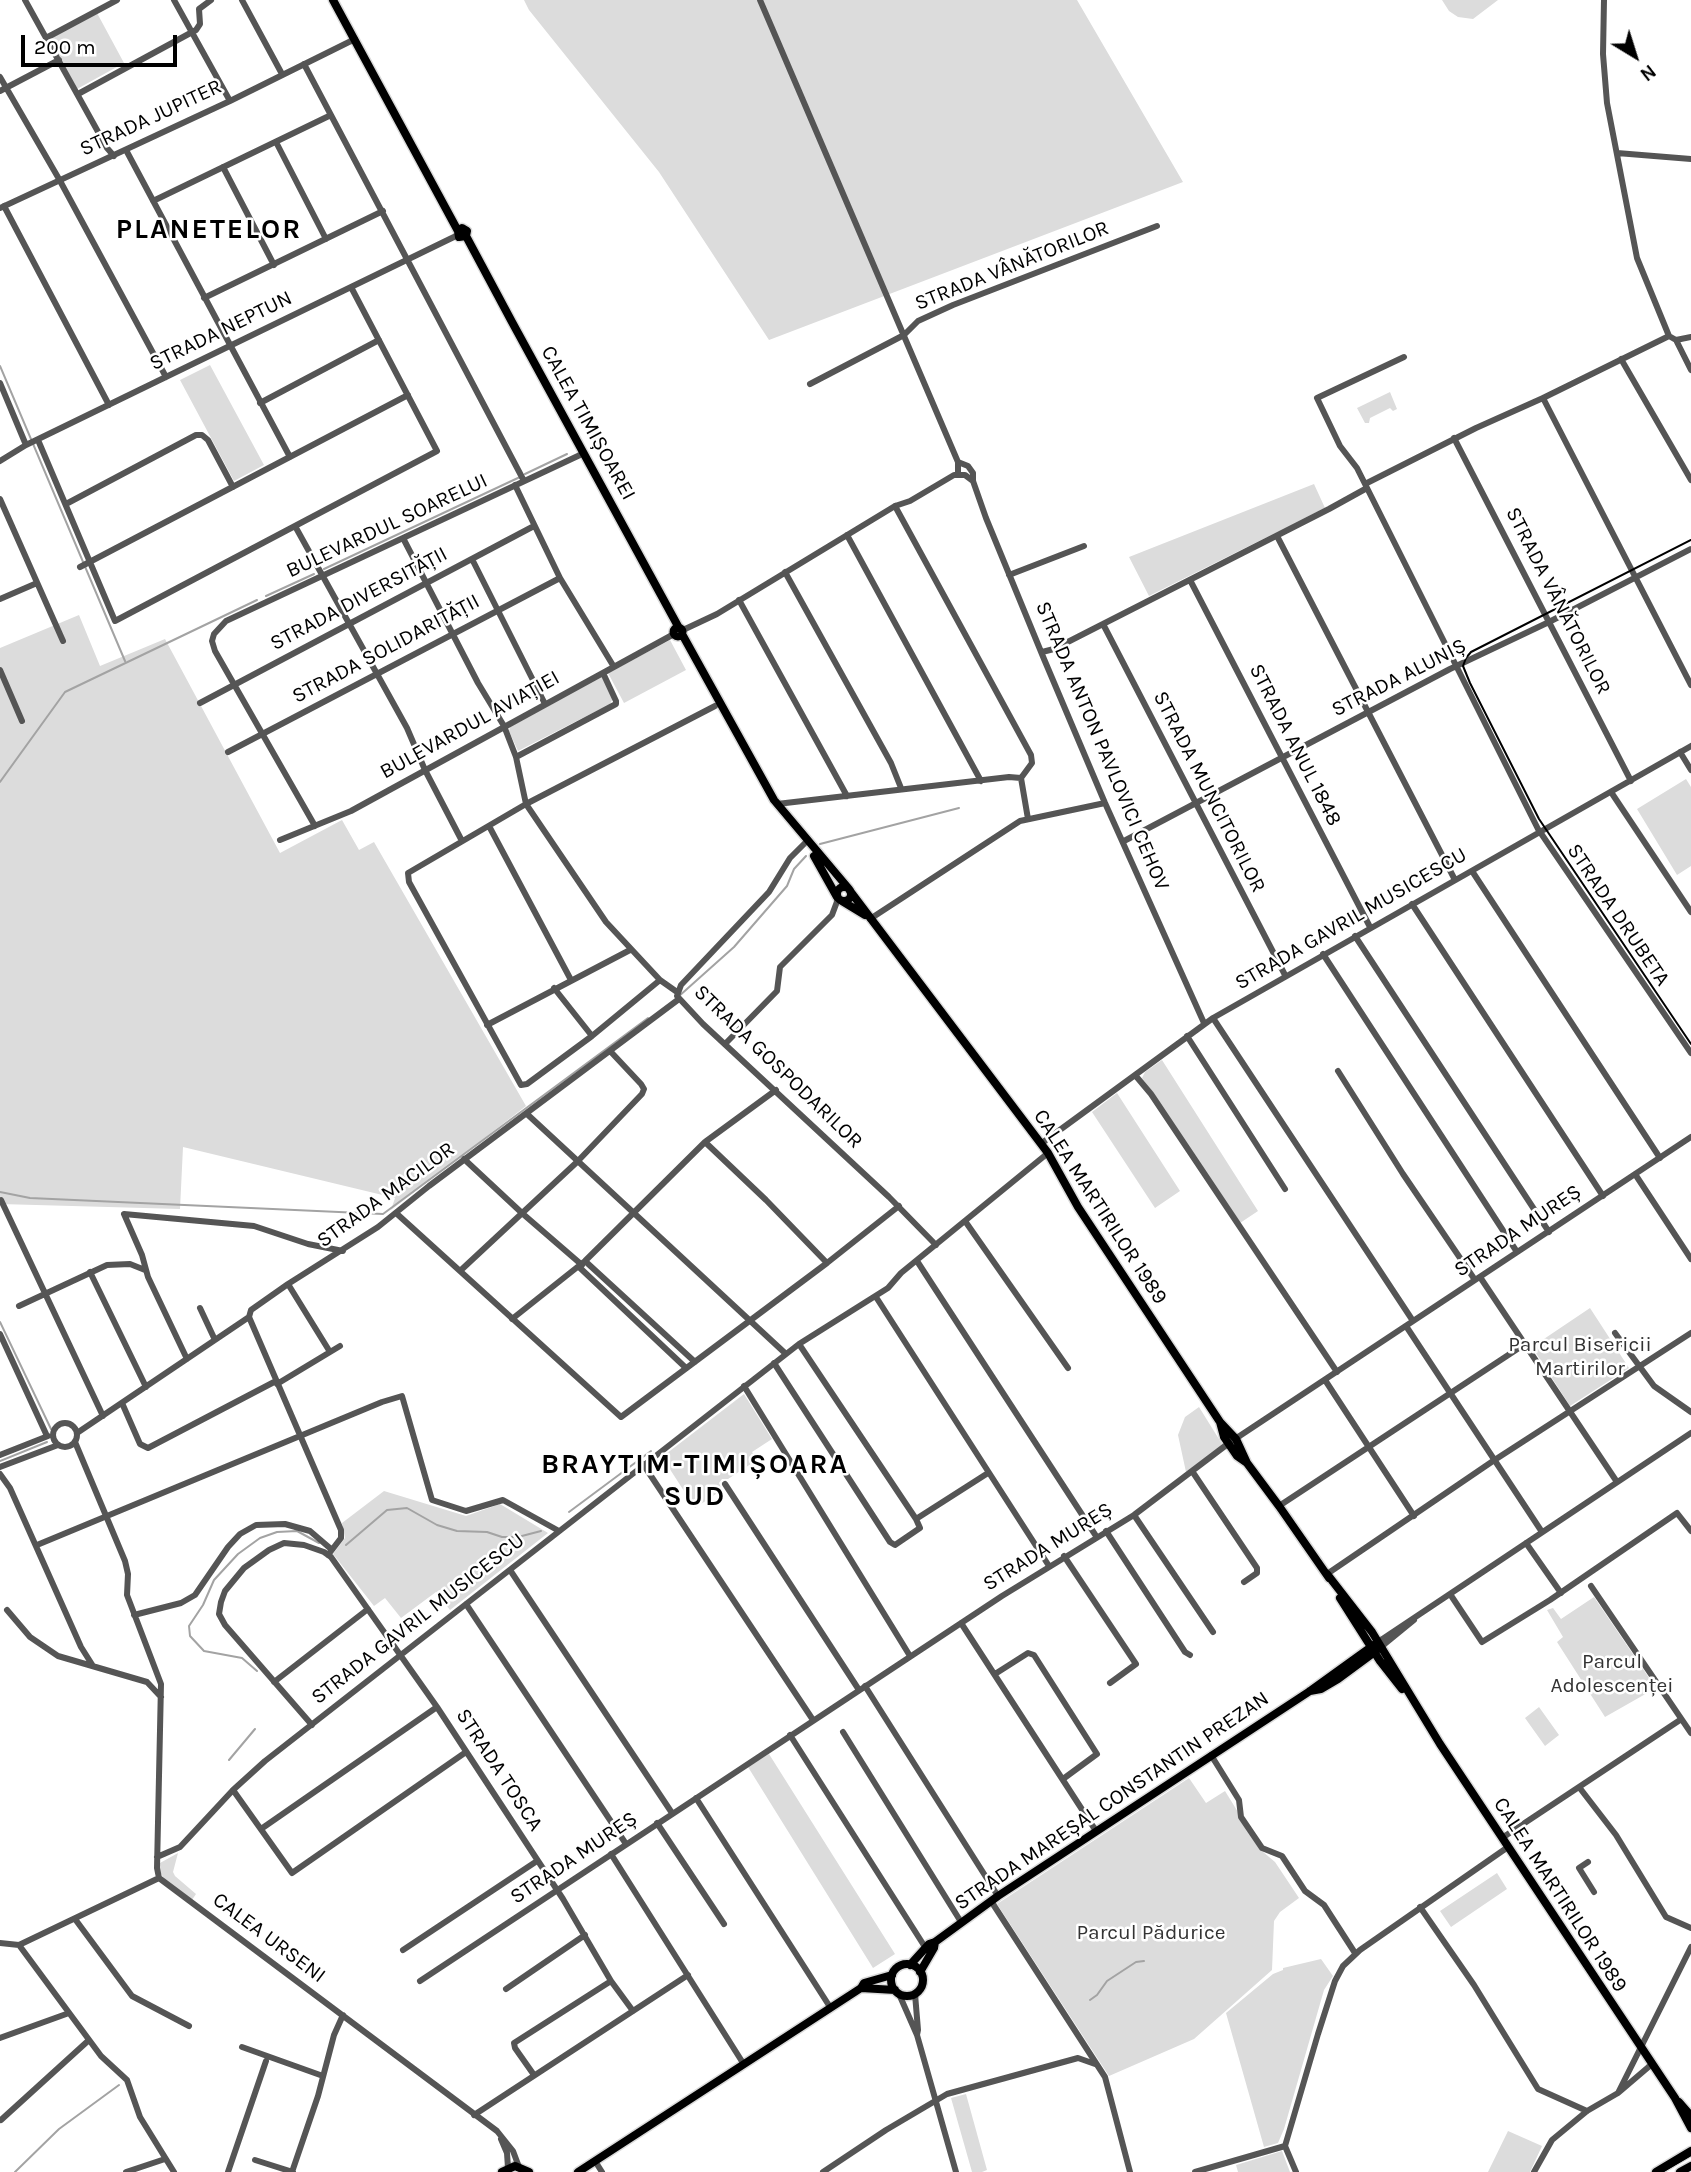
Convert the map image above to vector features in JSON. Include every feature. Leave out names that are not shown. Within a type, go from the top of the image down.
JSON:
[{"type":"main road","name":"CALEA TIMIȘOAREI","points":[[333,0],[678,632],[715,706],[765,794],[806,843]]},
{"type":"main road","name":"CALEA TIMIȘOAREI","points":[[339,0],[461,234],[678,632],[777,804],[806,843]]},
{"type":"main road","name":"CALEA MARTIRILOR 1989","points":[[806,843],[849,890],[1042,1143],[1078,1207],[1232,1441],[1237,1456],[1247,1463],[1279,1506],[1419,1710],[1675,2098],[1691,2128]]},
{"type":"main road","points":[[806,843],[839,899]]},
{"type":"main road","points":[[839,899],[840,888],[849,890]]},
{"type":"main road","name":"CALEA MARTIRILOR 1989","points":[[839,899],[869,917]]},
{"type":"main road","name":"STRADA MAREȘAL CONSTANTIN PREZAN","points":[[910,1965],[925,1947],[994,1898],[1376,1647]]},
{"type":"main road","name":"STRADA MAREȘAL CONSTANTIN PREZAN","points":[[920,1972],[935,1942]]},
{"type":"main road","points":[[578,2172],[864,1983],[892,1975],[901,1965],[910,1965],[920,1972],[922,1986],[915,1994],[907,1996],[897,1992],[860,1988]]},
{"type":"main road","points":[[892,1975],[891,1980],[897,1992]]},
{"type":"main road","name":"CALEA MARTIRILOR 1989","points":[[1675,2098],[1691,2116]]},
{"type":"main road","points":[[1656,2172],[1691,2151]]},
{"type":"main road","points":[[505,2170],[519,2166],[529,2172]]},
{"type":"main road","points":[[1680,2172],[1691,2166]]},
{"type":"street","points":[[25,0],[107,148],[114,156]]},
{"type":"street","points":[[46,37],[117,0]]},
{"type":"street","points":[[174,0],[230,101]]},
{"type":"street","points":[[78,94],[192,33],[200,24],[199,9],[211,0]]},
{"type":"street","points":[[242,0],[282,74]]},
{"type":"street","points":[[760,0],[958,462],[958,474],[973,481]]},
{"type":"street","points":[[1604,0],[1603,54],[1607,103],[1637,258],[1669,336],[1676,340],[1691,370]]},
{"type":"street","name":"STRADA JUPITER","points":[[2,207],[230,101],[355,39]]},
{"type":"street","points":[[3,90],[59,60]]},
{"type":"street","points":[[304,64],[522,478]]},
{"type":"street","points":[[0,77],[3,90],[59,179],[166,377]]},
{"type":"street","points":[[153,201],[331,115]]},
{"type":"street","points":[[276,142],[326,239]]},
{"type":"street","points":[[126,150],[290,457]]},
{"type":"street","points":[[1617,153],[1691,159]]},
{"type":"street","points":[[223,167],[274,265]]},
{"type":"street","points":[[2,207],[109,405]]},
{"type":"street","points":[[204,298],[383,211]]},
{"type":"street","name":"STRADA VÂNĂTORILOR","points":[[810,384],[904,335],[918,321],[953,305],[1157,226]]},
{"type":"street","name":"STRADA NEPTUN","points":[[0,461],[461,234]]},
{"type":"street","points":[[0,383],[66,504],[85,565],[115,621],[437,451],[351,287]]},
{"type":"street","points":[[1042,652],[1054,649],[1277,536],[1454,438],[1669,336]]},
{"type":"street","points":[[1676,340],[1691,337]]},
{"type":"street","points":[[260,403],[379,340]]},
{"type":"street","name":"STRADA DRUBETA","points":[[1404,357],[1317,398],[1340,446],[1357,468],[1540,831],[1691,1053]]},
{"type":"street","points":[[1621,359],[1691,480]]},
{"type":"street","points":[[85,565],[408,395]]},
{"type":"street","points":[[1543,398],[1691,685]]},
{"type":"street","points":[[66,504],[196,435],[202,435],[208,440],[233,487]]},
{"type":"street","name":"STRADA VÂNĂTORILOR","points":[[1454,438],[1631,781]]},
{"type":"street","name":"BULEVARDUL SOARELUI","points":[[236,684],[215,651],[212,640],[226,621],[515,485],[522,478],[580,455]]},
{"type":"street","name":"STRADA ANTON PAVLOVICI CEHOV","points":[[958,462],[968,466],[973,473],[973,481],[1009,575],[1105,803],[1204,1023]]},
{"type":"street","name":"BULEVARDUL AVIAȚIEI","points":[[280,840],[351,811],[739,600],[895,506],[958,474]]},
{"type":"street","points":[[515,485],[560,578],[614,667]]},
{"type":"street","points":[[0,499],[62,641]]},
{"type":"street","points":[[895,506],[1031,755],[1032,763],[1021,778],[1028,819]]},
{"type":"street","points":[[295,526],[407,728],[425,770],[462,841]]},
{"type":"street","name":"STRADA DIVERSITĂȚII","points":[[200,703],[534,526]]},
{"type":"street","points":[[847,536],[981,781]]},
{"type":"street","points":[[1277,536],[1455,880]]},
{"type":"street","points":[[403,538],[504,726],[516,757],[526,804],[594,906],[630,950],[678,996]]},
{"type":"street","points":[[1009,575],[1084,546]]},
{"type":"street","name":"STRADA ALUNIȘ","points":[[1124,841],[1368,711],[1691,549]]},
{"type":"street","points":[[472,559],[545,704]]},
{"type":"street","points":[[785,572],[885,751],[901,789]]},
{"type":"street","name":"STRADA SOLIDARITĂȚII","points":[[228,752],[560,578]]},
{"type":"street","name":"STRADA ANUL 1848","points":[[1190,580],[1370,927]]},
{"type":"street","points":[[0,599],[37,583]]},
{"type":"street","points":[[739,600],[847,796]]},
{"type":"street","name":"STRADA MUNCITORILOR","points":[[1103,624],[1285,975]]},
{"type":"street","points":[[0,670],[22,721]]},
{"type":"street","points":[[516,757],[616,704],[603,673]]},
{"type":"street","points":[[236,684],[315,826]]},
{"type":"street","points":[[660,980],[592,1036],[527,1084],[521,1085],[409,882],[408,873],[526,804],[715,706]]},
{"type":"street","name":"STRADA GAVRIL MUSICESCU","points":[[1042,1143],[1204,1023],[1691,747]]},
{"type":"street","points":[[1680,752],[1691,770]]},
{"type":"street","points":[[777,804],[1009,777],[1021,778]]},
{"type":"street","points":[[1611,792],[1691,912]]},
{"type":"street","points":[[869,917],[1020,821],[1105,803]]},
{"type":"street","points":[[489,826],[570,980]]},
{"type":"street","name":"STRADA GOSPODARILOR","points":[[806,843],[790,858],[769,892],[678,996],[725,1044],[899,1206],[936,1245]]},
{"type":"street","points":[[1472,871],[1660,1158]]},
{"type":"street","points":[[725,1044],[777,991],[780,967],[832,915],[839,899]]},
{"type":"street","points":[[1412,904],[1603,1196]]},
{"type":"street","points":[[1355,936],[1549,1232]]},
{"type":"street","points":[[487,1025],[630,950]]},
{"type":"street","points":[[1323,954],[1517,1252]]},
{"type":"street","points":[[554,989],[592,1036]]},
{"type":"street","name":"STRADA MACILOR","points":[[77,1433],[249,1317],[251,1310],[288,1284],[343,1251],[397,1213],[464,1159],[611,1052],[678,996]]},
{"type":"street","points":[[1213,1018],[1413,1321]]},
{"type":"street","points":[[1187,1036],[1285,1189]]},
{"type":"street","points":[[460,1271],[577,1162],[642,1094],[644,1089],[611,1052]]},
{"type":"street","points":[[1338,1071],[1403,1174],[1525,1344],[1617,1482]]},
{"type":"street","points":[[1135,1075],[1151,1094],[1337,1372]]},
{"type":"street","points":[[512,1318],[582,1264],[705,1142],[776,1090]]},
{"type":"street","points":[[527,1114],[786,1354]]},
{"type":"street","name":"STRADA MUREȘ","points":[[420,1980],[910,1656],[1064,1556],[1134,1515],[1232,1441],[1691,1137]]},
{"type":"street","points":[[705,1142],[827,1263]]},
{"type":"street","name":"STRADA GAVRIL MUSICESCU","points":[[157,1857],[176,1850],[185,1842],[264,1761],[799,1344],[865,1301],[876,1297],[1048,1153]]},
{"type":"street","points":[[464,1159],[523,1214],[695,1362]]},
{"type":"street","points":[[1635,1174],[1691,1259]]},
{"type":"street","points":[[1,1200],[103,1416]]},
{"type":"street","points":[[397,1213],[621,1417],[899,1206]]},
{"type":"street","points":[[187,1359],[145,1269],[142,1255],[124,1213],[254,1226],[308,1244],[343,1251]]},
{"type":"street","points":[[965,1221],[1068,1368]]},
{"type":"street","points":[[917,1261],[1096,1536]]},
{"type":"street","points":[[19,1306],[90,1272],[120,1263],[145,1269]]},
{"type":"street","points":[[582,1264],[686,1368]]},
{"type":"street","points":[[90,1272],[146,1387]]},
{"type":"street","points":[[288,1284],[331,1352]]},
{"type":"street","points":[[876,1297],[1049,1566]]},
{"type":"street","points":[[200,1308],[215,1340]]},
{"type":"street","points":[[249,1317],[341,1530],[341,1538],[330,1552]]},
{"type":"street","points":[[1406,1326],[1542,1532]]},
{"type":"street","points":[[1615,1333],[1654,1386],[1691,1412]]},
{"type":"street","points":[[1327,1574],[1493,1461],[1691,1333]]},
{"type":"street","points":[[0,1334],[50,1435],[58,1445]]},
{"type":"street","points":[[774,1363],[892,1544],[895,1545],[920,1528],[799,1344]]},
{"type":"street","points":[[1279,1506],[1525,1344]]},
{"type":"street","points":[[122,1403],[140,1444],[148,1448],[276,1383],[340,1346]]},
{"type":"street","points":[[1325,1380],[1414,1516]]},
{"type":"street","points":[[744,1387],[910,1656]]},
{"type":"street","points":[[37,1545],[402,1396],[432,1500],[466,1511],[503,1500],[559,1531]]},
{"type":"street","points":[[0,1455],[50,1435],[58,1425],[67,1423],[75,1429],[75,1442],[128,1569],[127,1591],[158,1672],[161,1697],[157,1848],[159,1878],[19,1945],[0,1943]]},
{"type":"street","points":[[1376,1647],[1404,1623],[1691,1433]]},
{"type":"street","points":[[0,1467],[58,1445],[70,1446],[75,1442]]},
{"type":"street","points":[[643,1464],[813,1720]]},
{"type":"street","points":[[1192,1471],[1257,1568],[1257,1573],[1244,1583]]},
{"type":"street","points":[[916,1519],[988,1473]]},
{"type":"street","points":[[0,1474],[37,1545],[81,1647],[93,1666]]},
{"type":"street","points":[[725,1484],[862,1688],[1105,2077],[1130,2172]]},
{"type":"street","points":[[1450,1594],[1482,1642],[1561,1593],[1677,1513],[1691,1531]]},
{"type":"street","points":[[1134,1515],[1213,1632]]},
{"type":"street","points":[[134,1615],[191,1598],[201,1588],[228,1547],[240,1534],[256,1525],[285,1524],[310,1531],[330,1552],[368,1609],[274,1682]]},
{"type":"street","points":[[1106,1531],[1185,1652],[1190,1655]]},
{"type":"street","points":[[1526,1543],[1561,1593]]},
{"type":"street","points":[[312,1725],[221,1620],[219,1609],[225,1591],[244,1567],[278,1544],[304,1545],[330,1552]]},
{"type":"street","points":[[1064,1556],[1136,1664],[1110,1683]]},
{"type":"street","points":[[510,1570],[672,1813]]},
{"type":"street","points":[[1591,1586],[1691,1732]]},
{"type":"street","points":[[466,1604],[626,1844]]},
{"type":"street","name":"STRADA TOSCA","points":[[368,1609],[437,1707],[632,2011]]},
{"type":"street","points":[[7,1610],[40,1645],[58,1656],[147,1682],[161,1697]]},
{"type":"street","points":[[961,1623],[1096,1830]]},
{"type":"street","points":[[995,1674],[1028,1653],[1034,1655],[1097,1754],[1063,1779]]},
{"type":"street","points":[[261,1829],[437,1707]]},
{"type":"street","points":[[1502,1838],[1681,1720]]},
{"type":"street","points":[[842,1732],[961,1923]]},
{"type":"street","points":[[790,1735],[925,1947]]},
{"type":"street","points":[[233,1790],[292,1873],[466,1752]]},
{"type":"street","points":[[1211,1755],[1239,1800],[1241,1817],[1262,1848],[1282,1856],[1305,1891],[1324,1905],[1355,1953]]},
{"type":"street","points":[[1579,1787],[1616,1835],[1666,1917],[1691,1928]]},
{"type":"street","points":[[696,1798],[830,2007]]},
{"type":"street","points":[[657,1823],[724,1924]]},
{"type":"street","points":[[157,1848],[173,1847],[185,1842]]},
{"type":"street","points":[[1296,2172],[1285,2146],[1335,1981],[1343,1966],[1355,1953],[1508,1847]]},
{"type":"street","points":[[611,1854],[743,2063]]},
{"type":"street","points":[[403,1950],[537,1861]]},
{"type":"street","points":[[1588,1862],[1579,1868],[1594,1892]]},
{"type":"street","name":"CALEA URSENI","points":[[159,1878],[497,2131],[513,2151],[519,2166]]},
{"type":"street","points":[[1420,1907],[1474,1984],[1538,2089],[1587,2111]]},
{"type":"street","points":[[75,1919],[132,1996],[188,2025]]},
{"type":"street","points":[[506,1989],[585,1935]]},
{"type":"street","points":[[19,1945],[101,2056],[127,2081],[135,2107],[174,2172]]},
{"type":"street","points":[[1618,2093],[1691,1947]]},
{"type":"street","points":[[474,2115],[688,1975]]},
{"type":"street","points":[[534,2076],[514,2048],[514,2043],[611,1982]]},
{"type":"street","points":[[897,1992],[917,2035],[956,2172]]},
{"type":"street","points":[[915,1994],[917,2035]]},
{"type":"street","points":[[0,2038],[69,2013]]},
{"type":"street","points":[[255,2160],[293,2172],[334,2035],[343,2015]]},
{"type":"street","points":[[1,2120],[89,2040]]},
{"type":"street","points":[[1078,2058],[1084,2046]]},
{"type":"street","points":[[242,2047],[323,2076]]},
{"type":"street","points":[[823,2172],[947,2094],[1078,2058],[1097,2064]]},
{"type":"street","points":[[228,2172],[266,2061]]},
{"type":"street","points":[[1534,2172],[1549,2143],[1587,2111],[1618,2093],[1652,2064]]},
{"type":"street","points":[[497,2131],[507,2153],[505,2170]]},
{"type":"street","points":[[1195,2172],[1285,2146]]},
{"type":"street","points":[[126,2172],[165,2159]]},
{"type":"street","points":[[595,2161],[602,2172]]},
{"type":"green space","points":[[524,0],[1077,0],[1183,182],[769,340],[659,172],[529,10]]},
{"type":"green space","points":[[1442,0],[1498,0],[1473,19],[1458,17],[1449,11]]},
{"type":"green space","points":[[97,13],[124,63],[77,89],[49,38]]},
{"type":"green space","points":[[210,365],[264,465],[234,481],[180,380]]},
{"type":"green space","points":[[1390,392],[1397,409],[1393,411],[1390,408],[1365,423],[1357,408]]},
{"type":"green space","points":[[1314,484],[1325,508],[1149,596],[1129,557]]},
{"type":"green space","points":[[79,615],[100,666],[165,639],[280,853],[342,820],[359,850],[374,842],[526,1106],[391,1210],[395,1198],[183,1147],[180,1209],[0,1204],[0,648]]},
{"type":"green space","points":[[670,640],[686,670],[624,703],[608,673]]},
{"type":"green space","points":[[602,676],[613,698],[610,704],[518,751],[509,731],[510,727]]},
{"type":"green space","points":[[1686,779],[1691,787],[1691,866],[1677,875],[1637,809]]},
{"type":"green space","points":[[1162,1060],[1258,1211],[1240,1223],[1142,1078],[1145,1072]]},
{"type":"green space","points":[[1117,1093],[1180,1191],[1155,1208],[1092,1112]]},
{"type":"green space","name":"Parcul Bisericii Martirilor","points":[[1590,1308],[1629,1368],[1570,1406],[1532,1347]]},
{"type":"green space","points":[[744,1394],[772,1439],[752,1452],[757,1460],[728,1479],[722,1479],[719,1483],[722,1490],[695,1508],[662,1457]]},
{"type":"green space","points":[[1199,1407],[1222,1444],[1220,1449],[1186,1472],[1178,1435],[1185,1417]]},
{"type":"green space","points":[[384,1491],[466,1516],[500,1504],[548,1533],[450,1610],[436,1592],[401,1618],[385,1598],[374,1606],[333,1554],[345,1538],[342,1523]]},
{"type":"green space","name":"Parcul Adolescenței","points":[[1594,1597],[1656,1688],[1605,1717],[1557,1642],[1563,1637],[1547,1610],[1553,1608],[1561,1619]]},
{"type":"green space","points":[[1539,1707],[1559,1735],[1545,1746],[1525,1718]]},
{"type":"green space","points":[[769,1754],[895,1954],[873,1968],[748,1767]]},
{"type":"green space","name":"Parcul Pădurice","points":[[1189,1778],[1206,1803],[1225,1791],[1262,1851],[1275,1862],[1299,1898],[1280,1912],[1274,1921],[1272,1970],[1194,2039],[1109,2076],[997,1904]]},
{"type":"green space","points":[[178,1853],[173,1872],[196,1894],[192,1900],[165,1880],[160,1872],[160,1863]]},
{"type":"green space","points":[[1497,1873],[1507,1889],[1451,1927],[1440,1911]]},
{"type":"green space","points":[[1321,1959],[1333,1976],[1324,1990],[1284,2129],[1278,2143],[1264,2147],[1226,2013],[1283,1968]]},
{"type":"green space","points":[[966,2094],[987,2170],[982,2172],[972,2172],[951,2098]]},
{"type":"green space","points":[[1508,2131],[1542,2146],[1530,2172],[1488,2172]]},
{"type":"green space","points":[[1282,2151],[1290,2172],[1238,2172],[1236,2165]]},
{"type":"waterway","points":[[0,366],[125,661]]},
{"type":"waterway","points":[[525,474],[567,454]]},
{"type":"waterway","points":[[324,569],[520,477]]},
{"type":"waterway","points":[[266,596],[314,574]]},
{"type":"waterway","points":[[0,782],[65,692],[257,600]]},
{"type":"waterway","points":[[820,844],[959,808]]},
{"type":"waterway","points":[[678,997],[734,947],[787,886],[794,869],[806,856]]},
{"type":"waterway","points":[[0,1192],[30,1198],[383,1214],[648,1018]]},
{"type":"waterway","points":[[0,1322],[51,1429]]},
{"type":"waterway","points":[[0,1461],[47,1442]]},
{"type":"waterway","points":[[569,1512],[651,1451]]},
{"type":"waterway","points":[[346,1545],[387,1510],[407,1508],[437,1525],[457,1531],[487,1532],[502,1537],[518,1537],[541,1531]]},
{"type":"waterway","points":[[257,1671],[242,1658],[204,1651],[190,1636],[189,1626],[203,1605],[214,1580],[238,1554],[260,1538],[277,1532],[297,1531],[319,1543]]},
{"type":"waterway","points":[[229,1760],[255,1729]]},
{"type":"waterway","points":[[1090,2000],[1107,1981],[1136,1962],[1144,1961]]},
{"type":"waterway","points":[[15,2172],[59,2129],[119,2085]]},
{"type":"tram line","points":[[1691,540],[1471,652],[1463,666],[1539,819],[1691,1044]]},
{"type":"tram line","points":[[1662,2172],[1691,2155]]},
{"type":"district","name":"PLANETELOR","points":[[209,230]]},
{"type":"district","name":"BRAYTIM-TIMIȘOARA SUD","points":[[695,1481]]}]
